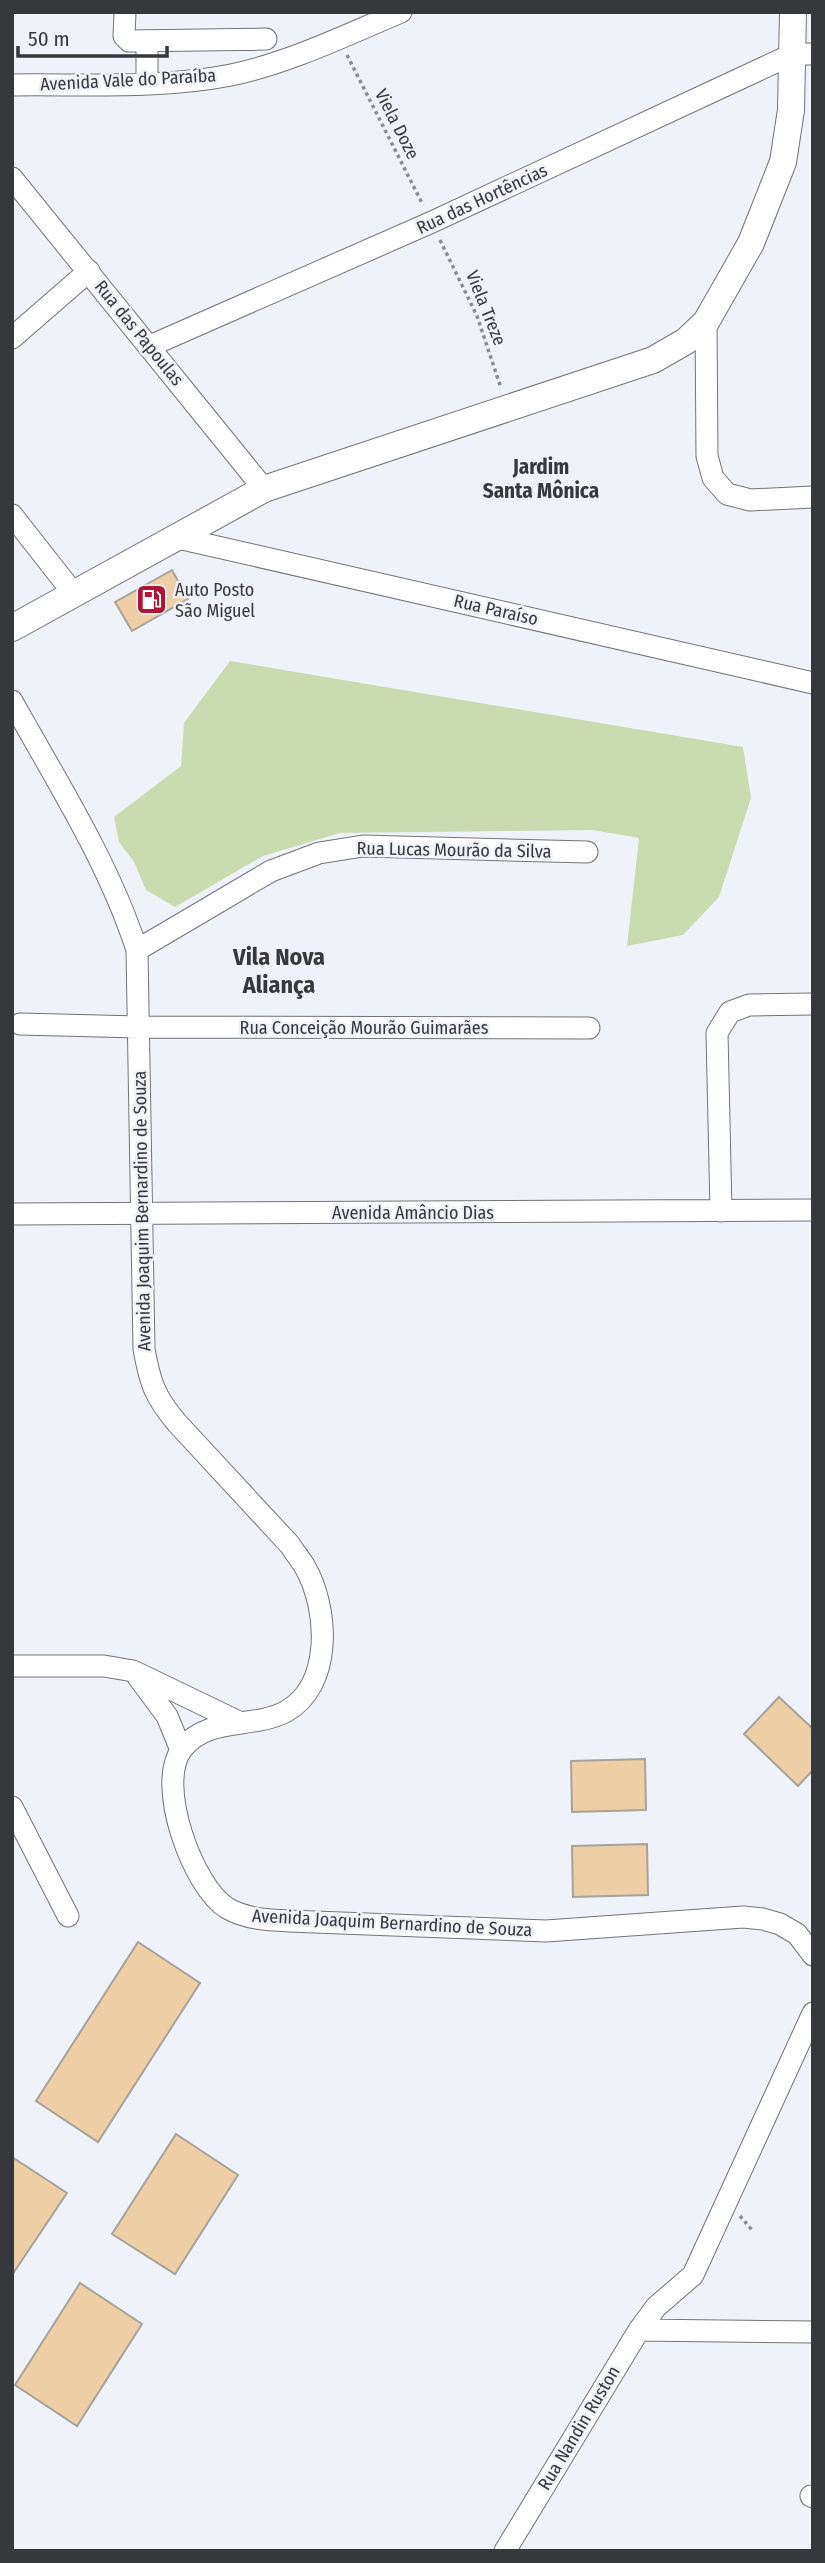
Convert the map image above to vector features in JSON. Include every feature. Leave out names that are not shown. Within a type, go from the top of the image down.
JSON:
[{"type":"main road","points":[[12,628],[264,489],[653,360],[686,341],[706,322],[751,243],[783,162],[803,54],[793,12]]},
{"type":"street","points":[[125,12],[125,39],[266,39]]},
{"type":"street","points":[[342,36],[360,12]]},
{"type":"street","name":"Avenida Vale do Paraíba","points":[[12,85],[147,83],[230,75],[268,65],[401,12]]},
{"type":"street","points":[[146,41],[147,83]]},
{"type":"street","name":"Rua das Hortências","points":[[150,346],[803,54]]},
{"type":"street","name":"Rua das Papoulas","points":[[12,178],[264,489]]},
{"type":"street","points":[[12,338],[89,271]]},
{"type":"street","points":[[706,322],[707,456],[713,478],[727,494],[750,500],[813,497]]},
{"type":"street","points":[[12,515],[74,594]]},
{"type":"street","name":"Rua Paraíso","points":[[178,537],[813,682]]},
{"type":"street","name":"Avenida Joaquim Bernardino de Souza","points":[[12,701],[107,874],[137,950],[144,1349],[149,1379],[161,1403],[177,1423],[290,1545],[306,1568],[318,1606],[321,1652],[317,1673],[310,1688],[285,1712],[217,1727],[199,1735],[181,1750],[172,1780],[173,1801],[178,1824],[204,1884],[212,1896],[240,1914],[257,1919],[289,1922],[546,1931],[743,1917],[763,1919],[780,1924],[797,1934],[813,1955]]},
{"type":"street","name":"Rua Lucas Mourão da Silva","points":[[137,950],[271,871],[318,853],[363,846],[587,852]]},
{"type":"street","points":[[721,1211],[717,1033],[730,1012],[749,1004],[813,1004]]},
{"type":"street","name":"Rua Conceição Mourão Guimarães","points":[[20,1024],[138,1027],[589,1028]]},
{"type":"street","name":"Avenida Amâncio Dias","points":[[12,1214],[813,1210]]},
{"type":"street","points":[[12,1666],[104,1666],[132,1671],[239,1723]]},
{"type":"street","points":[[132,1671],[167,1716],[181,1750]]},
{"type":"street","points":[[12,1807],[68,1916]]},
{"type":"street","name":"Rua Nandin Ruston","points":[[505,2551],[639,2330],[656,2307],[693,2275],[813,2013]]},
{"type":"street","points":[[639,2330],[813,2332]]},
{"type":"path","name":"Viela Doze","points":[[342,36],[432,222]]},
{"type":"path","name":"Viela Treze","points":[[432,222],[477,316],[507,407]]},
{"type":"green space","points":[[230,661],[743,747],[751,798],[719,897],[683,935],[627,946],[639,838],[593,830],[340,833],[263,856],[175,907],[146,890],[134,862],[119,842],[114,817],[181,766],[184,723]]},
{"type":"building","name":"Auto Posto São Miguel","points":[[172,570],[188,599],[132,631],[115,602]]},
{"type":"building","points":[[779,1697],[813,1729],[813,1770],[798,1786],[744,1734]]},
{"type":"building","points":[[645,1759],[646,1810],[572,1812],[571,1761]]},
{"type":"building","points":[[647,1844],[648,1895],[573,1897],[572,1846]]},
{"type":"building","points":[[138,1942],[200,1983],[98,2142],[36,2101]]},
{"type":"building","points":[[176,2134],[238,2175],[175,2274],[112,2234]]},
{"type":"building","points":[[12,2157],[67,2193],[12,2275]]},
{"type":"building","points":[[80,2283],[142,2324],[77,2426],[15,2385]]},
{"type":"place","name":"Auto Posto São Miguel","points":[[152,600]]},
{"type":"district","name":"Jardim Santa Mônica","points":[[541,479]]},
{"type":"district","name":"Vila Nova Aliança","points":[[279,971]]}]
